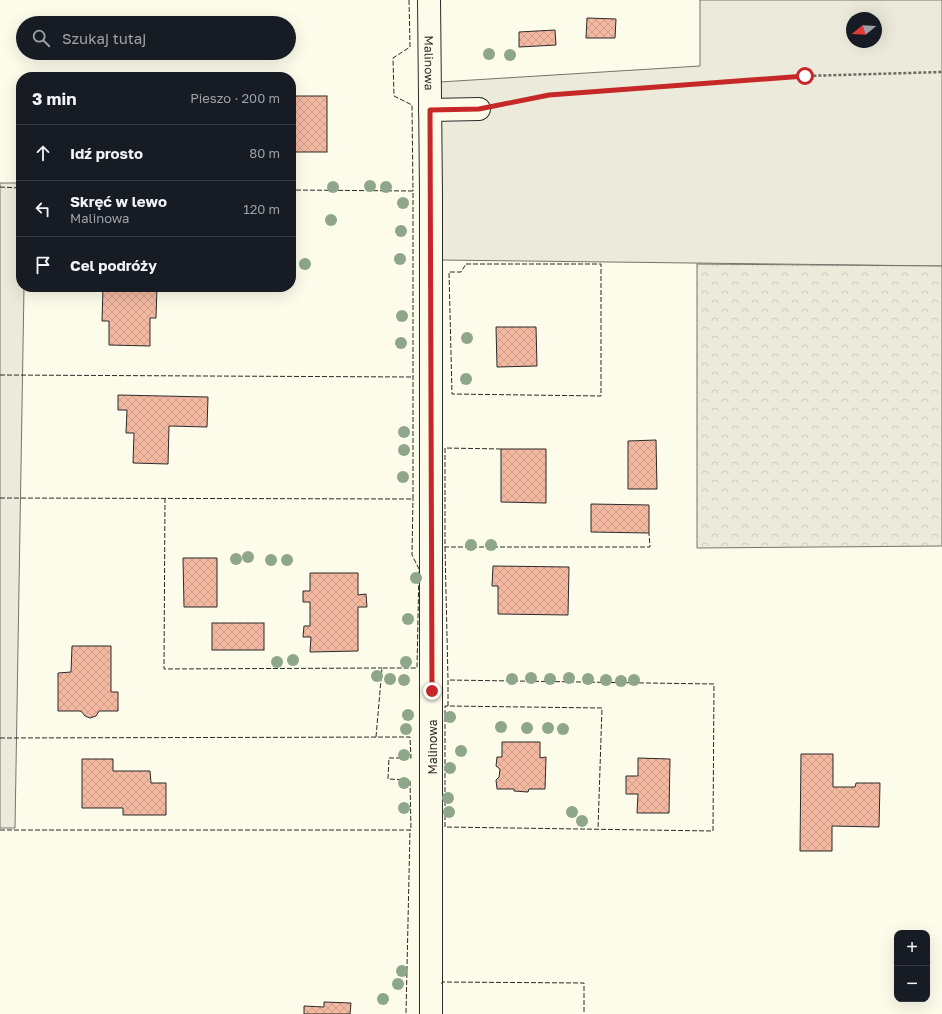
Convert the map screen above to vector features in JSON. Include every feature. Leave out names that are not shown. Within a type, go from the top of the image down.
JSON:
[{"type":"street","name":"Malinowa","points":[[429,0],[432,1014]]},
{"type":"street","points":[[430,110],[479,109]]},
{"type":"path","points":[[479,109],[549,95],[805,76],[942,72]]},
{"type":"green space","points":[[700,0],[942,0],[942,266],[440,260],[440,82],[700,66]]},
{"type":"green space","points":[[0,183],[16,183],[16,292],[24,292],[15,828],[0,828]]},
{"type":"green space","points":[[697,264],[942,266],[942,546],[697,548]]},
{"type":"building","points":[[587,18],[616,19],[615,38],[586,38]]},
{"type":"building","points":[[555,30],[556,45],[519,47],[519,32]]},
{"type":"building","points":[[296,96],[327,96],[327,152],[296,152]]},
{"type":"building","points":[[103,292],[157,292],[156,318],[150,318],[150,346],[109,345],[109,321],[102,321]]},
{"type":"building","points":[[496,327],[536,327],[537,366],[497,367]]},
{"type":"building","points":[[118,395],[208,397],[207,427],[169,426],[168,464],[133,463],[134,433],[126,433],[127,410],[118,410]]},
{"type":"building","points":[[656,440],[657,489],[628,489],[628,441]]},
{"type":"building","points":[[501,449],[546,449],[546,503],[501,502]]},
{"type":"building","points":[[591,504],[649,505],[649,533],[591,532]]},
{"type":"building","points":[[183,558],[217,558],[217,607],[184,607]]},
{"type":"building","points":[[493,566],[569,567],[568,615],[498,614],[498,586],[492,586]]},
{"type":"building","points":[[310,573],[358,573],[358,595],[366,594],[367,607],[358,607],[358,651],[310,652],[311,637],[303,637],[304,626],[310,626],[310,602],[303,602],[303,591],[310,591]]},
{"type":"building","points":[[212,623],[264,623],[264,650],[212,650]]},
{"type":"building","points":[[72,646],[111,646],[111,692],[118,692],[118,711],[99,711],[96,716],[90,718],[85,716],[81,711],[58,711],[58,673],[71,672]]},
{"type":"building","points":[[502,742],[540,742],[540,758],[546,757],[545,789],[529,789],[528,792],[514,791],[514,789],[497,789],[496,780],[499,777],[500,769],[496,766],[497,757],[502,757]]},
{"type":"building","points":[[801,754],[833,754],[833,787],[855,787],[856,783],[880,783],[879,827],[832,826],[832,851],[800,851]]},
{"type":"building","points":[[638,758],[670,759],[669,813],[637,813],[638,794],[626,794],[626,776],[638,776]]},
{"type":"building","points":[[82,759],[113,759],[113,771],[150,771],[151,783],[166,783],[166,815],[123,815],[123,808],[82,808]]},
{"type":"building","points":[[324,1002],[351,1003],[350,1014],[304,1014],[304,1006],[324,1007]]},
{"type":"fence","points":[[409,0],[410,47],[393,58],[394,96],[412,105],[413,191]]},
{"type":"fence","points":[[0,187],[16,188]]},
{"type":"fence","points":[[0,498],[413,499],[413,191],[296,190]]},
{"type":"fence","points":[[466,264],[601,264],[601,396],[452,394],[449,272],[461,272],[466,264]]},
{"type":"fence","points":[[0,375],[413,377]]},
{"type":"fence","points":[[501,449],[445,448],[445,547],[650,547],[649,533]]},
{"type":"fence","points":[[165,498],[164,669],[382,668]]},
{"type":"fence","points":[[376,737],[382,668],[417,668],[419,569],[412,555],[413,499]]},
{"type":"fence","points":[[445,547],[448,680]]},
{"type":"fence","points":[[448,706],[448,680],[714,684],[713,831],[445,827],[445,706],[602,708],[598,829]]},
{"type":"fence","points":[[0,738],[410,737],[411,758],[389,758],[388,779],[410,780],[410,830]]},
{"type":"fence","points":[[0,830],[410,830],[406,1014]]},
{"type":"fence","points":[[442,984],[442,982],[584,983],[584,1014]]},
{"type":"route","points":[[432,691],[430,110],[479,109],[549,95],[805,76]]}]
